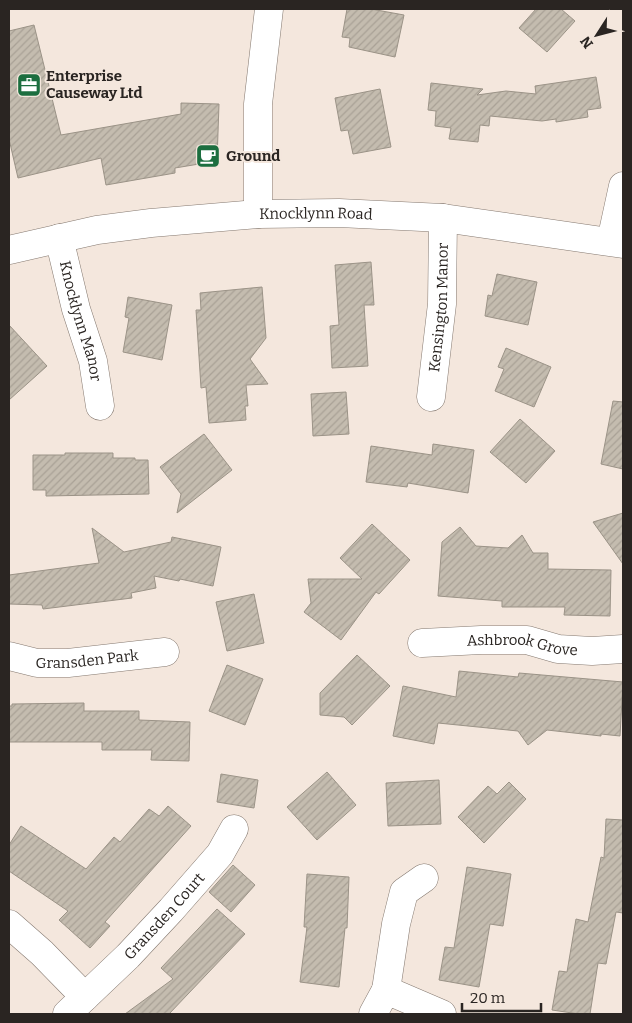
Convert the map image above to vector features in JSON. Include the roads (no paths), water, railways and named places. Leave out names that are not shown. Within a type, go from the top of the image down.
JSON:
[{"type":"street","points":[[258,214],[258,104],[269,9]]},
{"type":"street","points":[[617,243],[623,186]]},
{"type":"street","name":"Knocklynn Road","points":[[9,250],[97,230],[151,223],[258,214],[339,213],[443,218],[617,243]]},
{"type":"street","name":"Kensington Manor","points":[[431,397],[442,304],[443,218]]},
{"type":"street","name":"Knocklynn Manor","points":[[59,238],[76,309],[93,361],[100,406]]},
{"type":"street","name":"Ashbrook Grove","points":[[422,642],[527,640],[558,649],[592,651],[623,648]]},
{"type":"street","name":"Gransden Park","points":[[9,656],[37,663],[68,663],[165,652]]},
{"type":"street","name":"Gransden Court","points":[[9,924],[42,953],[76,1005],[128,956],[177,903],[220,854],[234,829]]},
{"type":"street","points":[[373,1014],[386,990],[396,924],[404,892],[424,878]]},
{"type":"street","points":[[386,990],[442,1014]]},
{"type":"place","name":"Enterprise Causeway Ltd","points":[[29,85]]},
{"type":"place","name":"Ground","points":[[208,156]]}]
